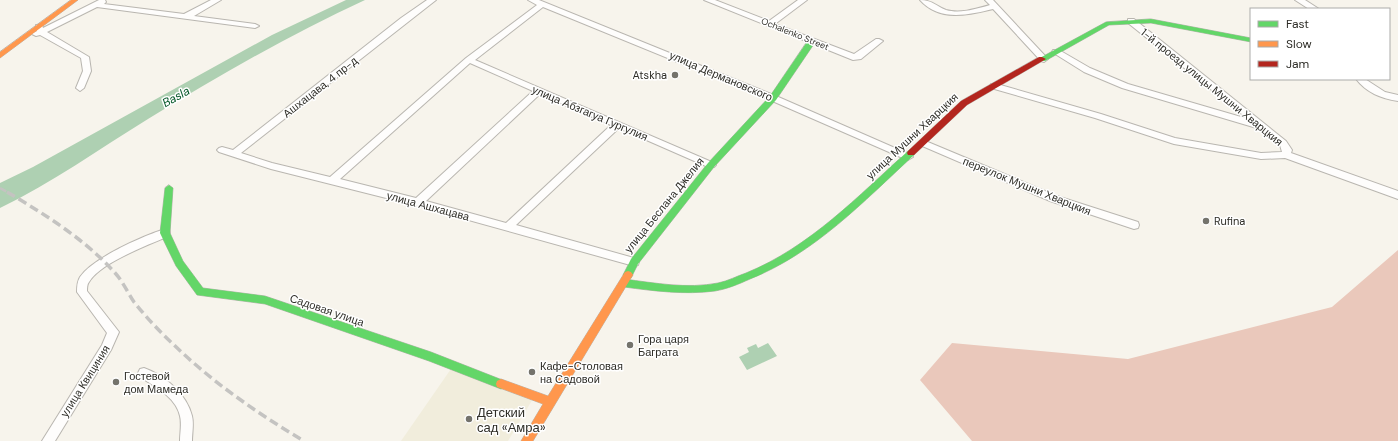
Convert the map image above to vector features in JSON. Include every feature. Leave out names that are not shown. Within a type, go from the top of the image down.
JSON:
[{"type":"street","points":[[40,30],[75,0]]},
{"type":"street","points":[[1,54],[27,36],[106,0]]},
{"type":"street","points":[[187,16],[217,0]]},
{"type":"street","name":"Ашхацава, 4 пр-д","points":[[235,153],[432,0]]},
{"type":"street","name":"улица Дермановского","points":[[532,0],[773,98],[908,157]]},
{"type":"street","name":"Ochalenko Street","points":[[708,0],[853,57],[858,57],[879,41]]},
{"type":"street","points":[[770,24],[803,0]]},
{"type":"street","points":[[924,0],[942,12],[952,14],[962,14],[996,6]]},
{"type":"street","points":[[989,0],[1044,59]]},
{"type":"street","points":[[1300,0],[1313,8]]},
{"type":"street","points":[[332,181],[469,60],[542,4]]},
{"type":"street","points":[[96,5],[255,26]]},
{"type":"street","name":"1-й проезд улицы Мушни Хварцкия","points":[[1131,21],[1283,143],[1287,150],[1286,155]]},
{"type":"street","name":"улица Мушни Хварцкия","points":[[624,283],[673,290],[716,287],[759,273],[792,255],[826,231],[908,157],[964,103],[1108,23],[1152,21],[1250,40]]},
{"type":"street","points":[[40,30],[85,57],[86,71],[80,88]]},
{"type":"street","name":"улица Беслана Джелия","points":[[526,441],[624,283],[634,262],[711,165],[773,98],[812,41]]},
{"type":"street","points":[[1056,52],[1087,70],[1125,86],[1260,126]]},
{"type":"street","name":"улица Абзгагуа Гургулия","points":[[469,60],[711,165]]},
{"type":"street","points":[[1365,81],[1373,92],[1386,97],[1398,98]]},
{"type":"street","points":[[994,86],[1098,116],[1174,141],[1261,156],[1286,155],[1398,195]]},
{"type":"street","points":[[418,202],[538,91]]},
{"type":"street","points":[[507,228],[618,124]]},
{"type":"street","name":"переулок Мушни Хварцкия","points":[[923,143],[1028,188],[1096,214],[1134,225]]},
{"type":"street","name":"улица Ашхацава","points":[[222,150],[271,166],[418,202],[507,228],[634,262]]},
{"type":"street","points":[[165,233],[169,188]]},
{"type":"street","name":"Садовая улица","points":[[165,233],[179,263],[200,292],[265,300],[307,316],[431,357],[550,402]]},
{"type":"street","name":"улица Квициния","points":[[48,441],[107,347],[113,332],[82,292],[83,282],[92,270],[125,251],[165,233]]},
{"type":"street","points":[[144,373],[161,383],[179,400],[186,415],[186,441]]},
{"type":"shaded area","points":[[1398,250],[1398,441],[972,441],[920,380],[952,343],[1128,359],[1332,307]]},
{"type":"shaded area","name":"Детский сад «Амра»","points":[[453,366],[534,397],[508,441],[401,441]]},
{"type":"water","name":"Basla","points":[[346,0],[365,0],[282,41],[228,71],[148,119],[57,177],[0,208],[0,183],[33,167],[272,35]]},
{"type":"water","points":[[768,343],[777,356],[747,370],[739,357],[749,352],[747,348],[756,344],[758,348]]},
{"type":"railway","points":[[0,188],[9,193]]},
{"type":"railway","points":[[7,192],[51,219],[92,250],[116,274],[134,302],[153,324],[203,371],[252,408],[304,441]]},
{"type":"traffic: fast","points":[[1042,59],[1108,23],[1151,21],[1250,40]]},
{"type":"traffic: fast","points":[[628,275],[634,262],[711,165],[773,98],[812,41]]},
{"type":"traffic: fast","points":[[624,283],[670,288],[703,288],[724,285],[763,270],[787,257],[831,226],[911,153]]},
{"type":"traffic: fast","points":[[169,188],[165,233],[179,263],[200,292],[265,300],[431,357],[501,384]]},
{"type":"traffic: slow","points":[[0,56],[75,0]]},
{"type":"traffic: slow","points":[[527,441],[628,275]]},
{"type":"traffic: slow","points":[[501,384],[550,402]]},
{"type":"traffic: jam","points":[[911,153],[964,103],[1042,59]]},
{"type":"place","name":"Atskha","points":[[675,75]]},
{"type":"place","name":"Rufina","points":[[1206,221]]},
{"type":"place","name":"Гора царя Баграта","points":[[630,345]]},
{"type":"place","name":"Кафе-Столовая на Садовой","points":[[532,372]]},
{"type":"place","name":"Гостевой дом Мамеда","points":[[116,382]]},
{"type":"place","name":"Детский сад «Амра»","points":[[469,419]]}]
